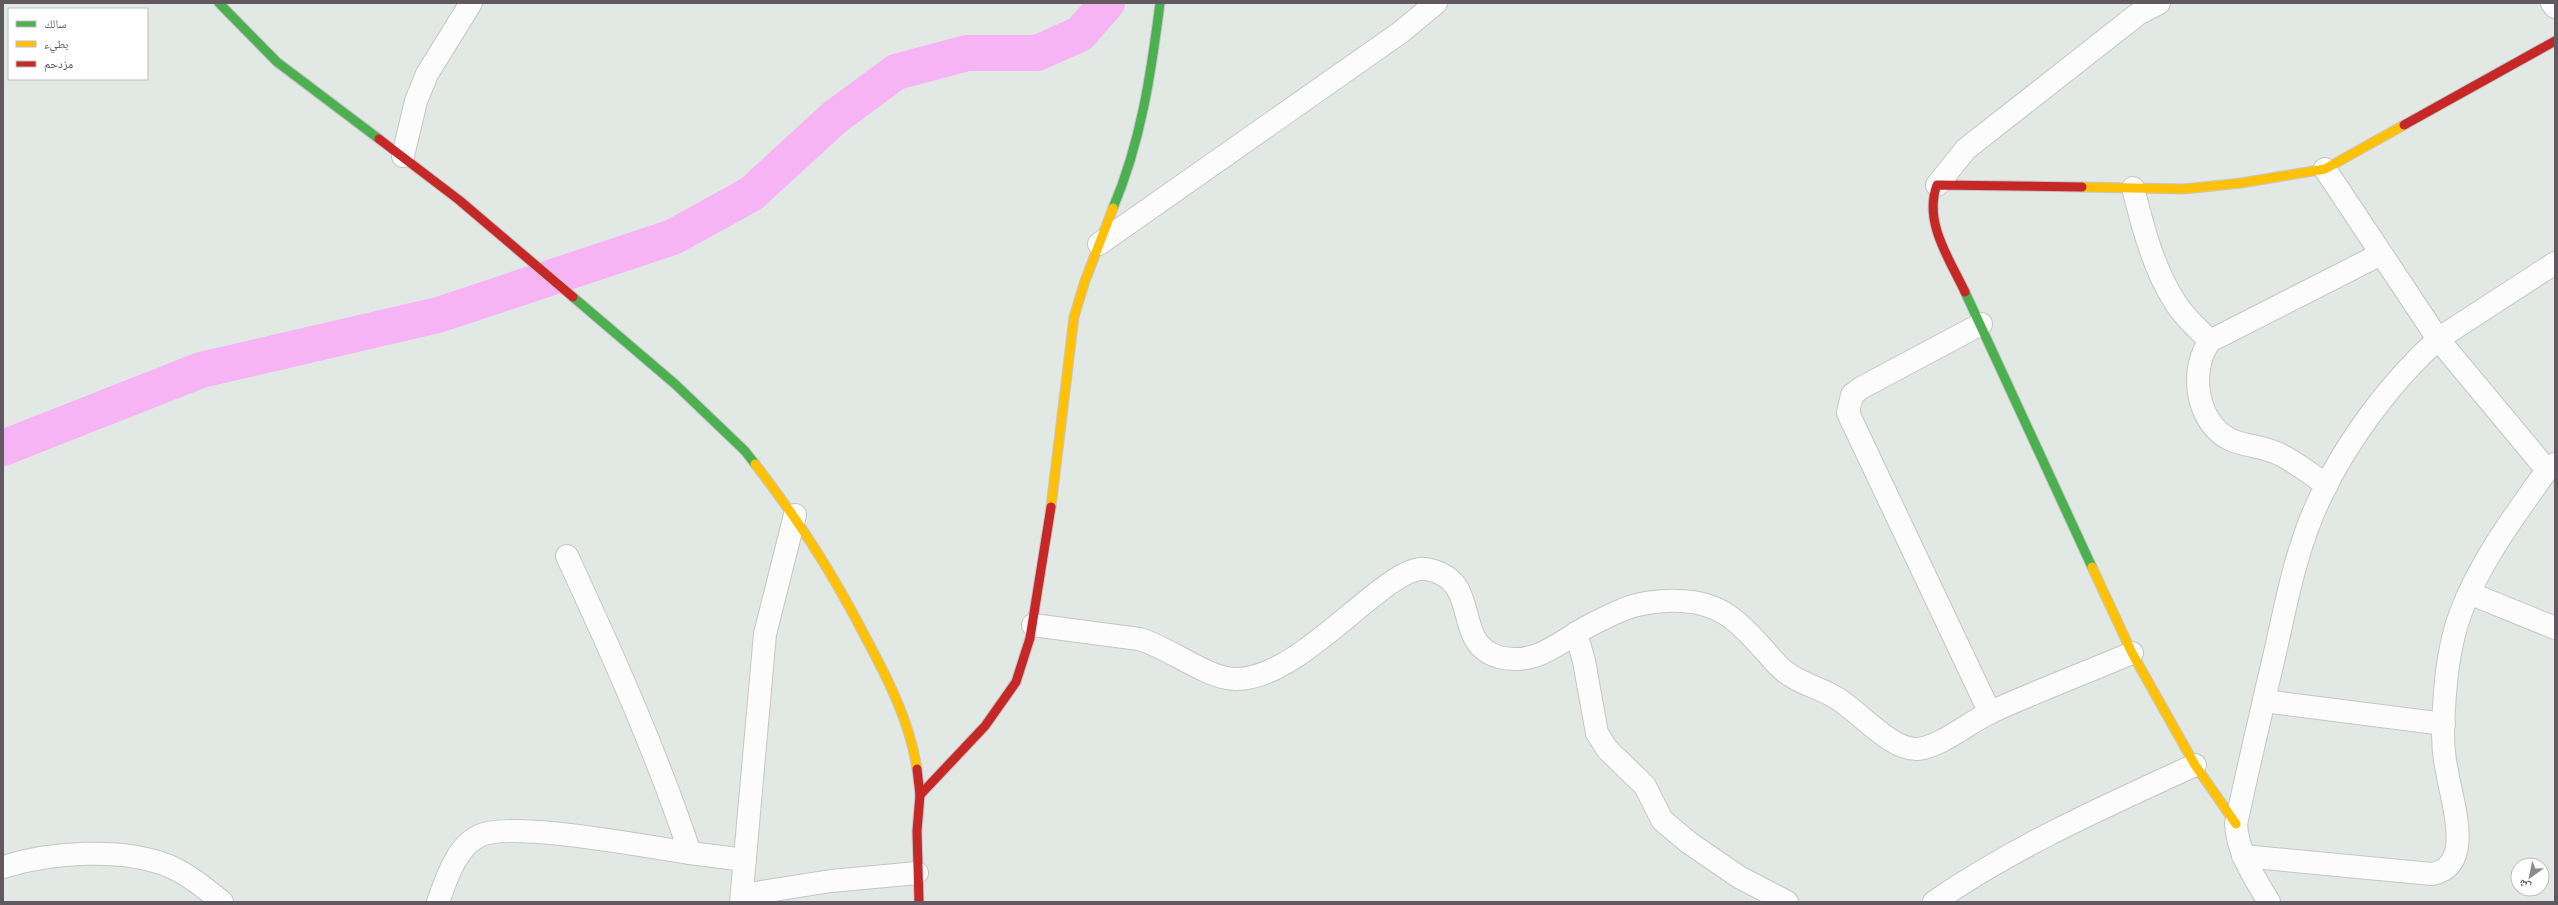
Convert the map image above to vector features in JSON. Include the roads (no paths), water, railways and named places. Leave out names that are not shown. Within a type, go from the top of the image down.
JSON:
[{"type":"street","points":[[218,3],[277,62],[403,156],[459,200],[675,384],[745,451],[795,515],[835,578],[896,695],[915,758],[920,796],[918,873],[919,902]]},
{"type":"street","points":[[403,156],[416,101],[427,74],[471,3]]},
{"type":"street","points":[[920,796],[1002,703],[1015,683],[1023,664],[1033,625],[1047,516],[1060,447],[1074,317],[1099,244],[1128,174],[1142,129],[1151,80],[1160,3]]},
{"type":"street","points":[[1099,244],[1401,32],[1436,3]]},
{"type":"street","points":[[2159,3],[2138,14],[1982,136],[1952,163],[1937,185],[1932,201],[1938,236],[1981,324],[2132,653],[2195,765],[2236,824]]},
{"type":"street","points":[[2552,3],[2555,7]]},
{"type":"street","points":[[1937,185],[2184,189],[2241,183],[2325,169],[2555,41]]},
{"type":"street","points":[[2242,856],[2432,874],[2442,872],[2454,860],[2458,833],[2444,751],[2444,724],[2453,641],[2469,593],[2488,557],[2551,467],[2438,339],[2325,169]]},
{"type":"street","points":[[2133,188],[2146,239],[2164,282],[2179,307],[2210,341]]},
{"type":"street","points":[[2327,485],[2283,456],[2259,446],[2236,442],[2219,433],[2211,425],[2201,404],[2198,383],[2200,358],[2210,341],[2381,254]]},
{"type":"street","points":[[2269,902],[2242,856],[2237,839],[2236,824],[2291,580],[2304,536],[2327,485],[2380,403],[2438,339],[2555,263]]},
{"type":"street","points":[[1981,324],[1861,388],[1852,395],[1848,413],[1990,713]]},
{"type":"street","points":[[795,515],[765,634],[741,898],[831,881],[918,873]]},
{"type":"street","points":[[568,556],[623,679],[677,814],[690,853]]},
{"type":"street","points":[[1033,625],[1138,639],[1154,643],[1212,674],[1237,679],[1251,677],[1292,659],[1386,587],[1417,569],[1437,573],[1453,583],[1462,595],[1472,635],[1488,652],[1515,660],[1546,653],[1576,633],[1625,608],[1676,600],[1701,602],[1724,611],[1740,624],[1780,668],[1796,680],[1835,697],[1888,738],[1909,749],[1921,749],[1933,744],[1990,713],[2132,653]]},
{"type":"street","points":[[2469,593],[2555,628]]},
{"type":"street","points":[[1576,633],[1584,661],[1597,733],[1607,749],[1645,786],[1662,820],[1688,842],[1739,877],[1787,902]]},
{"type":"street","points":[[2264,701],[2444,724]]},
{"type":"street","points":[[1934,902],[1985,868],[2042,836],[2195,765]]},
{"type":"street","points":[[438,902],[449,873],[467,845],[478,836],[489,832],[540,832],[745,860]]},
{"type":"street","points":[[3,867],[37,857],[71,853],[112,855],[154,861],[193,879],[222,902]]},
{"type":"waterway","points":[[3,448],[201,370],[438,315],[673,237],[751,194],[835,117],[896,72],[967,53],[1037,53],[1080,34],[1107,3]]}]
